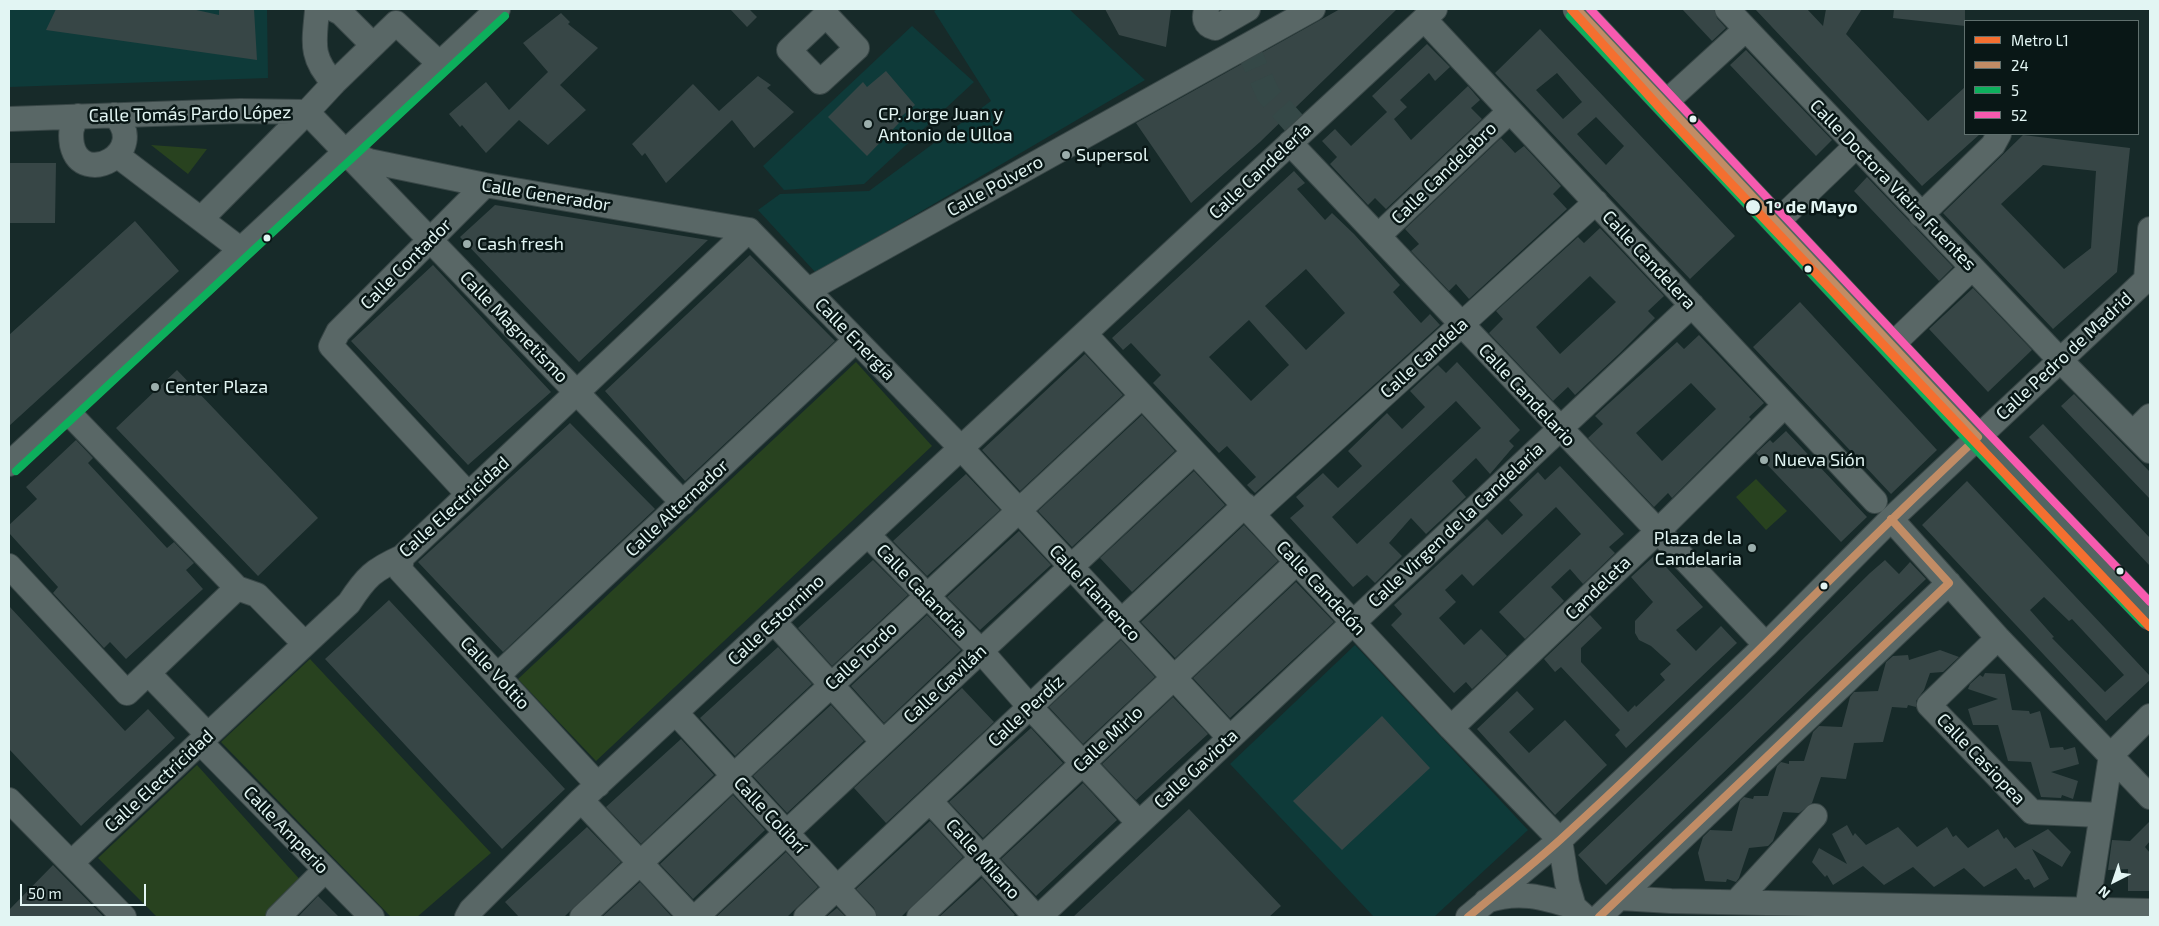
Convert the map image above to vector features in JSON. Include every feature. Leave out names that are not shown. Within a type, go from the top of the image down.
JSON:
[{"type":"main road","points":[[1577,9],[1978,437],[2150,616]]},
{"type":"street","points":[[322,9],[317,11],[316,18],[316,57],[321,69],[334,83]]},
{"type":"street","points":[[334,9],[341,13],[373,45]]},
{"type":"street","points":[[13,452],[67,411],[498,9]]},
{"type":"street","points":[[1208,9],[1204,15],[1205,21],[1214,28],[1248,9]]},
{"type":"street","name":"Calle Polvero","points":[[808,290],[1314,9]]},
{"type":"street","name":"Calle Doctora Vieira Fuentes","points":[[1727,9],[1921,215],[2150,451]]},
{"type":"street","name":"Calle Candelera","points":[[1430,14],[1510,111],[1875,500]]},
{"type":"street","name":"Calle Candelería","points":[[1085,334],[1430,14]]},
{"type":"street","name":"Calle Tomás Pardo López","points":[[9,119],[240,111],[307,112],[396,23],[439,63]]},
{"type":"street","points":[[1665,103],[1746,29]]},
{"type":"street","name":"Calle Candelabro","points":[[1378,236],[1510,111]]},
{"type":"street","points":[[201,218],[307,112]]},
{"type":"street","name":"Calle Magnetismo","points":[[307,112],[683,503]]},
{"type":"street","points":[[78,116],[72,124],[70,136],[75,155],[80,160],[90,164],[104,164],[118,156],[123,146],[122,122],[114,115]]},
{"type":"street","points":[[1921,215],[1996,140],[2009,140],[2016,135]]},
{"type":"street","name":"Calle Candelario","points":[[1290,143],[1559,429],[1766,645]]},
{"type":"street","points":[[1776,223],[1856,146]]},
{"type":"street","name":"Calle Generador","points":[[345,150],[369,161],[485,185],[749,230]]},
{"type":"street","points":[[118,156],[240,249]]},
{"type":"street","name":"Calle Contador","points":[[468,494],[331,346],[338,332],[485,185]]},
{"type":"street","name":"Calle Candela","points":[[1249,510],[1461,324],[1596,202]]},
{"type":"street","points":[[2148,278],[2150,229]]},
{"type":"street","name":"Calle Energía","points":[[749,230],[961,448]]},
{"type":"street","name":"Calle Electricidad","points":[[71,863],[349,602],[359,587],[377,568],[402,557],[749,230]]},
{"type":"street","points":[[1892,345],[1972,268]]},
{"type":"street","name":"Calle Pedro de Madrid","points":[[1476,910],[1560,840],[1766,645],[1891,519],[2148,278]]},
{"type":"street","name":"Calle Virgen de la Candelaria","points":[[1353,621],[1692,305]]},
{"type":"street","name":"Calle Candelón","points":[[1085,334],[1451,728],[1560,840]]},
{"type":"street","name":"Calle Estornino","points":[[469,914],[590,793],[1085,334]]},
{"type":"street","name":"Calle Alternador","points":[[498,675],[856,340]]},
{"type":"street","name":"Calle Tordo","points":[[582,917],[1142,396]]},
{"type":"street","name":"Candeleta","points":[[1451,728],[1657,532],[1785,405]]},
{"type":"street","points":[[67,411],[237,588],[257,595],[305,644]]},
{"type":"street","points":[[2133,433],[2150,416]]},
{"type":"street","name":"Calle Flamenco","points":[[961,448],[1229,738]]},
{"type":"street","name":"Calle Gavilán","points":[[696,917],[1194,452]]},
{"type":"street","name":"Calle Perdíz","points":[[806,917],[1122,621],[1249,510]]},
{"type":"street","points":[[1891,519],[1998,638],[2150,797]]},
{"type":"street","name":"Calle Calandria","points":[[868,535],[1139,823]]},
{"type":"street","name":"Calle Voltio","points":[[402,557],[400,570],[498,675],[590,793],[639,862],[691,917]]},
{"type":"street","name":"Calle Mirlo","points":[[918,917],[1297,562]]},
{"type":"street","points":[[9,566],[127,693],[237,588]]},
{"type":"street","points":[[1599,917],[1949,583]]},
{"type":"street","name":"Calle Gaviota","points":[[1050,913],[1139,823],[1353,621]]},
{"type":"street","points":[[774,622],[883,742]]},
{"type":"street","name":"Calle Casiopea","points":[[1998,638],[1930,705],[2032,812],[2102,815]]},
{"type":"street","name":"Calle Amperio","points":[[148,673],[204,739],[325,870],[372,917]]},
{"type":"street","name":"Calle Colibrí","points":[[676,713],[864,917]]},
{"type":"street","points":[[2101,913],[2102,815],[2111,755],[2150,716]]},
{"type":"street","points":[[9,800],[124,917]]},
{"type":"street","name":"Calle Milano","points":[[930,801],[982,858],[1050,913]]},
{"type":"street","points":[[1736,902],[1815,816]]},
{"type":"street","points":[[1560,840],[1566,883],[1580,912]]},
{"type":"street","points":[[278,917],[325,870]]},
{"type":"street","points":[[1476,910],[1503,896],[1539,896],[1580,912]]},
{"type":"street","points":[[1620,898],[1674,909],[1736,902],[1825,911],[2101,913],[2150,911]]},
{"type":"shaded area","points":[[9,9],[267,9],[268,78],[9,87]]},
{"type":"shaded area","points":[[938,9],[1069,9],[1145,80],[816,273],[758,210],[780,194],[869,191],[991,101],[934,11]]},
{"type":"shaded area","name":"CP. Jorge Juan y Antonio de Ulloa","points":[[912,26],[974,82],[864,184],[784,190],[763,166]]},
{"type":"shaded area","points":[[1355,645],[1528,830],[1434,917],[1374,917],[1230,764]]},
{"type":"green space","points":[[151,145],[207,149],[188,174]]},
{"type":"green space","points":[[856,362],[932,446],[596,761],[518,679]]},
{"type":"green space","points":[[1756,479],[1787,511],[1766,530],[1736,497]]},
{"type":"green space","points":[[310,659],[491,853],[417,917],[391,917],[221,742]]},
{"type":"green space","points":[[197,765],[312,893],[288,917],[157,917],[98,858]]},
{"type":"building","points":[[56,9],[192,9],[219,15],[219,9],[254,9],[257,60],[46,30]]},
{"type":"building","points":[[730,9],[749,9],[757,17],[747,27]]},
{"type":"building","points":[[1105,9],[1171,9],[1166,47],[1119,35]]},
{"type":"building","points":[[1340,9],[1397,9],[1260,142],[1191,203],[1136,123]]},
{"type":"building","points":[[1682,9],[1714,9],[1717,18],[1726,28],[1712,41]]},
{"type":"building","points":[[1755,9],[1807,9],[1823,26],[1826,9],[1862,9],[1846,34],[1928,121],[1964,88],[1964,135],[1979,135],[1922,186]]},
{"type":"building","points":[[1894,9],[1965,9],[1964,26],[1893,18]]},
{"type":"building","points":[[561,13],[570,22],[568,24],[598,48],[560,85],[586,110],[548,145],[519,120],[486,153],[462,125],[460,127],[449,114],[486,82],[509,110],[548,72],[523,43]]},
{"type":"building","points":[[1540,29],[1735,236],[1690,279],[1495,73]],"holes":[[[1557,73],[1582,102],[1563,119],[1536,90]],[[1596,117],[1624,146],[1606,165],[1577,134]]]},
{"type":"building","points":[[1427,44],[1450,67],[1435,81],[1429,73],[1400,100],[1407,107],[1394,119],[1411,140],[1468,86],[1480,100],[1471,108],[1482,119],[1386,209],[1375,198],[1368,205],[1330,164],[1337,157],[1322,141],[1335,129],[1351,146],[1387,112],[1372,96]]},
{"type":"building","points":[[1746,50],[1832,140],[1816,156],[1730,65]]},
{"type":"building","points":[[886,71],[915,105],[897,120],[899,123],[867,156],[828,117],[863,82],[867,87]]},
{"type":"building","points":[[758,76],[771,85],[767,88],[794,112],[754,148],[732,120],[666,183],[645,153],[642,156],[632,144],[693,84],[719,111]]},
{"type":"building","points":[[2023,135],[2130,148],[2117,272],[2053,329],[1943,213]],"holes":[[[2043,165],[2096,171],[2091,248],[2064,269],[2001,204]]]},
{"type":"building","points":[[1501,138],[1515,153],[1524,146],[1561,186],[1553,194],[1567,209],[1469,299],[1456,284],[1449,291],[1411,251],[1419,244],[1405,229]]},
{"type":"building","points":[[9,163],[56,163],[55,223],[9,223]]},
{"type":"building","points":[[1294,171],[1305,183],[1297,189],[1325,220],[1332,213],[1354,234],[1400,285],[1393,292],[1421,323],[1430,314],[1440,325],[1255,493],[1247,485],[1256,477],[1227,446],[1219,453],[1153,383],[1161,375],[1131,343],[1123,350],[1112,338]],"holes":[[[1306,269],[1345,313],[1306,350],[1265,306]],[[1249,320],[1289,365],[1251,401],[1209,357]]]},
{"type":"building","points":[[1867,177],[1953,267],[1939,281],[1854,191]]},
{"type":"building","points":[[495,205],[708,240],[579,362],[460,237]]},
{"type":"building","points":[[135,221],[179,271],[9,426],[9,335]]},
{"type":"building","points":[[1600,228],[1664,296],[1648,311],[1655,318],[1619,354],[1575,395],[1568,387],[1553,401],[1489,333],[1503,319],[1496,311],[1578,237],[1584,243]],"holes":[[[1590,276],[1616,302],[1560,354],[1536,327]]]},
{"type":"building","points":[[750,255],[835,341],[685,481],[605,391]]},
{"type":"building","points":[[433,265],[551,392],[468,465],[351,341]]},
{"type":"building","points":[[1973,288],[2032,350],[1988,392],[1929,329]]},
{"type":"building","points":[[1800,302],[1937,450],[1891,494],[1753,347]]},
{"type":"building","points":[[1699,335],[1764,403],[1749,417],[1751,419],[1672,498],[1668,493],[1654,507],[1588,438],[1603,424],[1595,416],[1677,342],[1684,349]],"holes":[[[1691,383],[1716,409],[1662,461],[1636,433]]]},
{"type":"building","points":[[1085,354],[1123,395],[1020,491],[982,450]]},
{"type":"building","points":[[1457,362],[1520,430],[1509,441],[1514,446],[1490,474],[1476,458],[1452,481],[1466,497],[1426,534],[1411,518],[1389,543],[1402,556],[1375,583],[1367,575],[1353,587],[1290,518],[1304,506],[1296,497],[1323,473],[1338,488],[1362,466],[1348,451],[1387,413],[1402,429],[1425,407],[1410,391],[1438,365],[1446,373]],"holes":[[[1456,401],[1481,428],[1357,544],[1332,517]]]},
{"type":"building","points":[[177,370],[318,518],[258,576],[116,428]]},
{"type":"building","points":[[2074,394],[2150,472],[2150,499],[2061,406]]},
{"type":"building","points":[[1142,415],[1175,451],[1072,547],[1038,511]]},
{"type":"building","points":[[570,423],[655,509],[503,652],[418,562]]},
{"type":"building","points":[[2043,424],[2150,538],[2150,566],[2029,437]]},
{"type":"building","points":[[1786,431],[1867,517],[1841,542],[1756,453],[1770,440],[1773,443]]},
{"type":"building","points":[[76,440],[93,458],[88,463],[167,548],[174,542],[194,563],[186,570],[203,589],[126,659],[110,642],[104,648],[53,593],[58,587],[9,533],[9,525],[37,499],[26,487]]},
{"type":"building","points":[[1560,466],[1624,534],[1609,547],[1615,553],[1583,584],[1570,569],[1551,587],[1564,601],[1525,639],[1499,612],[1581,534],[1556,507],[1473,586],[1462,574],[1445,590],[1456,602],[1439,618],[1464,645],[1481,629],[1507,656],[1472,689],[1466,682],[1454,693],[1391,625],[1402,614],[1394,605],[1487,519],[1502,535],[1523,515],[1509,500],[1538,472],[1545,480]]},
{"type":"building","points":[[1194,471],[1225,505],[1132,592],[1100,558]]},
{"type":"building","points":[[966,474],[1000,510],[927,576],[893,541]]},
{"type":"building","points":[[1967,481],[2150,676],[2150,680],[2106,721],[1922,525]],"holes":[[[2044,597],[2069,621],[2072,619],[2124,675],[2105,692],[2052,638],[2054,637],[2030,610]]]},
{"type":"building","points":[[1244,525],[1278,561],[1175,658],[1141,622]]},
{"type":"building","points":[[1019,531],[1051,565],[980,630],[947,597]]},
{"type":"building","points":[[1655,555],[1703,607],[1676,630],[1696,651],[1721,626],[1737,643],[1626,748],[1615,735],[1620,730],[1561,667],[1555,672],[1544,659],[1590,615],[1602,628],[1581,648],[1581,662],[1628,712],[1665,680],[1660,674],[1671,664],[1651,646],[1639,640],[1635,633],[1635,621],[1653,602],[1631,577]]},
{"type":"building","points":[[873,560],[908,595],[832,666],[798,628]]},
{"type":"building","points":[[1885,560],[1899,574],[1910,562],[1926,579],[1606,885],[1578,855]]},
{"type":"building","points":[[1296,582],[1334,622],[1230,718],[1193,678]]},
{"type":"building","points":[[389,600],[565,789],[502,849],[325,659]]},
{"type":"building","points":[[9,606],[125,731],[148,709],[175,738],[81,826],[9,749]]},
{"type":"building","points":[[927,615],[961,650],[884,723],[851,686]]},
{"type":"building","points":[[1121,640],[1155,677],[1083,744],[1049,707]]},
{"type":"building","points":[[778,647],[812,684],[735,756],[700,718]]},
{"type":"building","points":[[1940,650],[1959,657],[1943,672],[1930,673],[1924,690],[1916,701],[1916,707],[1908,705],[1907,708],[1892,707],[1883,742],[1854,743],[1846,779],[1821,777],[1812,803],[1799,813],[1783,812],[1773,841],[1768,846],[1749,848],[1736,882],[1727,879],[1726,882],[1705,881],[1698,853],[1703,837],[1710,830],[1732,831],[1740,801],[1744,797],[1753,799],[1754,796],[1768,796],[1777,766],[1781,762],[1789,764],[1789,761],[1804,761],[1813,732],[1819,726],[1842,727],[1850,697],[1854,692],[1878,691],[1886,662],[1893,656],[1908,655],[1909,660]]},
{"type":"building","points":[[1985,673],[2005,674],[2012,710],[2029,711],[2030,714],[2040,711],[2050,748],[2063,747],[2064,750],[2075,747],[2079,764],[2051,772],[2078,781],[2073,799],[2062,795],[2061,798],[2041,797],[2031,762],[2008,761],[1998,725],[1973,725],[1968,709],[1998,699],[1968,689],[1970,684],[1980,675],[1983,677]]},
{"type":"building","points":[[962,688],[994,722],[886,823],[854,788]]},
{"type":"building","points":[[1517,691],[1534,709],[1509,732],[1529,753],[1565,720],[1607,765],[1555,815],[1477,729]]},
{"type":"building","points":[[1173,697],[1208,734],[1136,800],[1102,764]]},
{"type":"building","points":[[831,705],[864,741],[787,813],[753,776]]},
{"type":"building","points":[[1382,716],[1430,768],[1342,850],[1293,801]]},
{"type":"building","points":[[1031,728],[1063,763],[983,838],[949,802]]},
{"type":"building","points":[[681,739],[714,775],[641,844],[606,807]]},
{"type":"building","points":[[1083,783],[1117,820],[1036,896],[1001,859]]},
{"type":"building","points":[[733,795],[765,830],[693,899],[660,864]]},
{"type":"building","points":[[1189,809],[1281,906],[1269,917],[1073,917]]},
{"type":"building","points":[[930,821],[963,857],[901,917],[877,917],[874,908],[856,889]]},
{"type":"building","points":[[2150,821],[2150,841],[2145,847],[2150,853],[2150,891],[2128,891],[2128,869],[2108,870],[2112,840],[2130,841]]},
{"type":"building","points":[[1847,825],[1853,836],[1855,833],[1866,845],[1898,827],[1917,847],[1947,827],[1953,837],[1956,835],[1968,848],[1998,829],[2004,839],[2006,837],[2015,848],[2048,829],[2071,852],[2062,867],[2032,849],[2049,879],[2034,888],[2029,879],[2025,880],[2016,868],[1984,887],[1964,868],[1934,887],[1913,867],[1884,885],[1863,866],[1833,885],[1827,875],[1825,877],[1812,862],[1819,848],[1847,864],[1832,834]]},
{"type":"building","points":[[587,827],[621,862],[564,917],[519,917],[505,902]]},
{"type":"building","points":[[786,852],[818,887],[787,917],[716,917]]},
{"type":"building","points":[[53,865],[104,917],[9,917],[9,910]]},
{"type":"building","points":[[982,878],[1015,915],[1012,917],[939,917]]},
{"type":"building","points":[[640,882],[672,917],[602,917]]},
{"type":"building","points":[[318,896],[339,917],[298,917]]},
{"type":"building","points":[[837,908],[846,917],[826,917]]},
{"type":"tunnel","points":[[1249,45],[1251,56],[1268,94],[1302,132]]},
{"type":"metro line","name":"L1","points":[[1571,9],[1669,118],[2150,627]]},
{"type":"transit line","name":"24","points":[[1577,9],[1978,437]]},
{"type":"transit line","name":"52","points":[[1590,9],[1985,430],[2150,602]]},
{"type":"transit line","name":"5","points":[[16,471],[505,16]]},
{"type":"transit line","name":"5","points":[[1570,16],[1971,444],[2143,623]]},
{"type":"transit line","name":"24","points":[[1468,917],[1550,849],[1614,790],[1978,437]]},
{"type":"transit line","name":"24","points":[[1599,917],[1949,583],[1891,519]]},
{"type":"place","name":"CP. Jorge Juan y Antonio de Ulloa","points":[[868,124]]},
{"type":"place","name":"Supersol","points":[[1066,155]]},
{"type":"place","name":"1º de Mayo","points":[[1753,207]]},
{"type":"place","name":"Cash fresh","points":[[467,244]]},
{"type":"place","name":"Center Plaza","points":[[155,387]]},
{"type":"place","name":"Nueva Sión","points":[[1764,460]]},
{"type":"place","name":"Plaza de la Candelaria","points":[[1752,548]]}]
